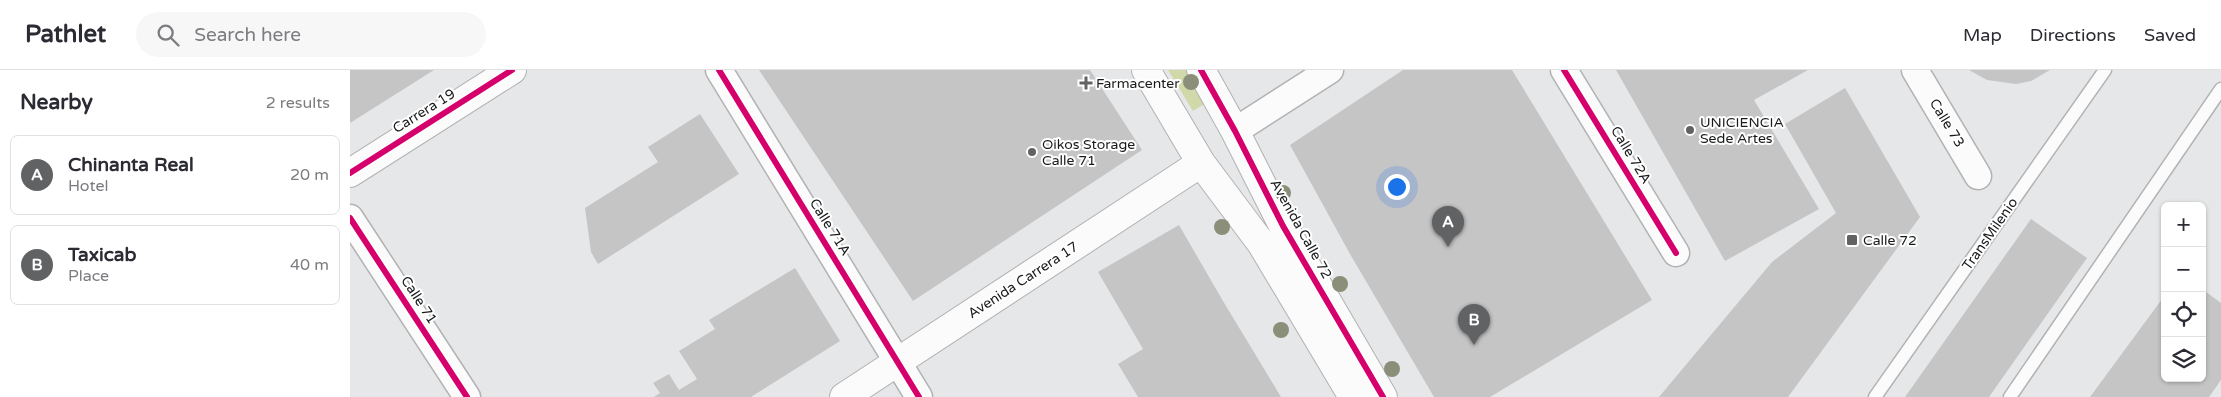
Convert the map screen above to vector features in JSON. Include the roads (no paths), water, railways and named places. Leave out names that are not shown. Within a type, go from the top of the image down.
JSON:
[{"type":"main road","name":"Carrera 19","points":[[350,173],[512,70]]},
{"type":"main road","points":[[1146,70],[1201,163],[1249,254],[1332,397]]},
{"type":"main road","name":"Avenida Calle 72","points":[[1200,70],[1235,131],[1283,226],[1383,397]]},
{"type":"main road","points":[[1235,131],[1294,220],[1399,397]]},
{"type":"main road","name":"Avenida Carrera 17","points":[[844,397],[1201,163]]},
{"type":"main road","points":[[1201,163],[1261,243],[1354,397]]},
{"type":"street","name":"Calle 71A","points":[[719,70],[899,361],[919,397]]},
{"type":"street","points":[[1235,131],[1330,70]]},
{"type":"street","name":"Calle 72A","points":[[1564,70],[1676,253]]},
{"type":"street","name":"Calle 73","points":[[1915,70],[1978,176]]},
{"type":"street","name":"Calle 71","points":[[350,218],[466,397]]},
{"type":"lane","name":"TransMilenio","points":[[1875,397],[2105,70]]},
{"type":"lane","points":[[2010,397],[2221,89]]},
{"type":"place","name":"Farmacenter","points":[[1086,83]]},
{"type":"place","name":"UNICIENCIA Sede Artes","points":[[1690,130]]},
{"type":"place","name":"Oikos Storage Calle 71","points":[[1032,152]]},
{"type":"place","name":"Calle 72","points":[[1852,240]]},
{"type":"place","name":"Chinanta Real","points":[[1448,247]]},
{"type":"place","name":"Taxicab","points":[[1474,345]]}]
